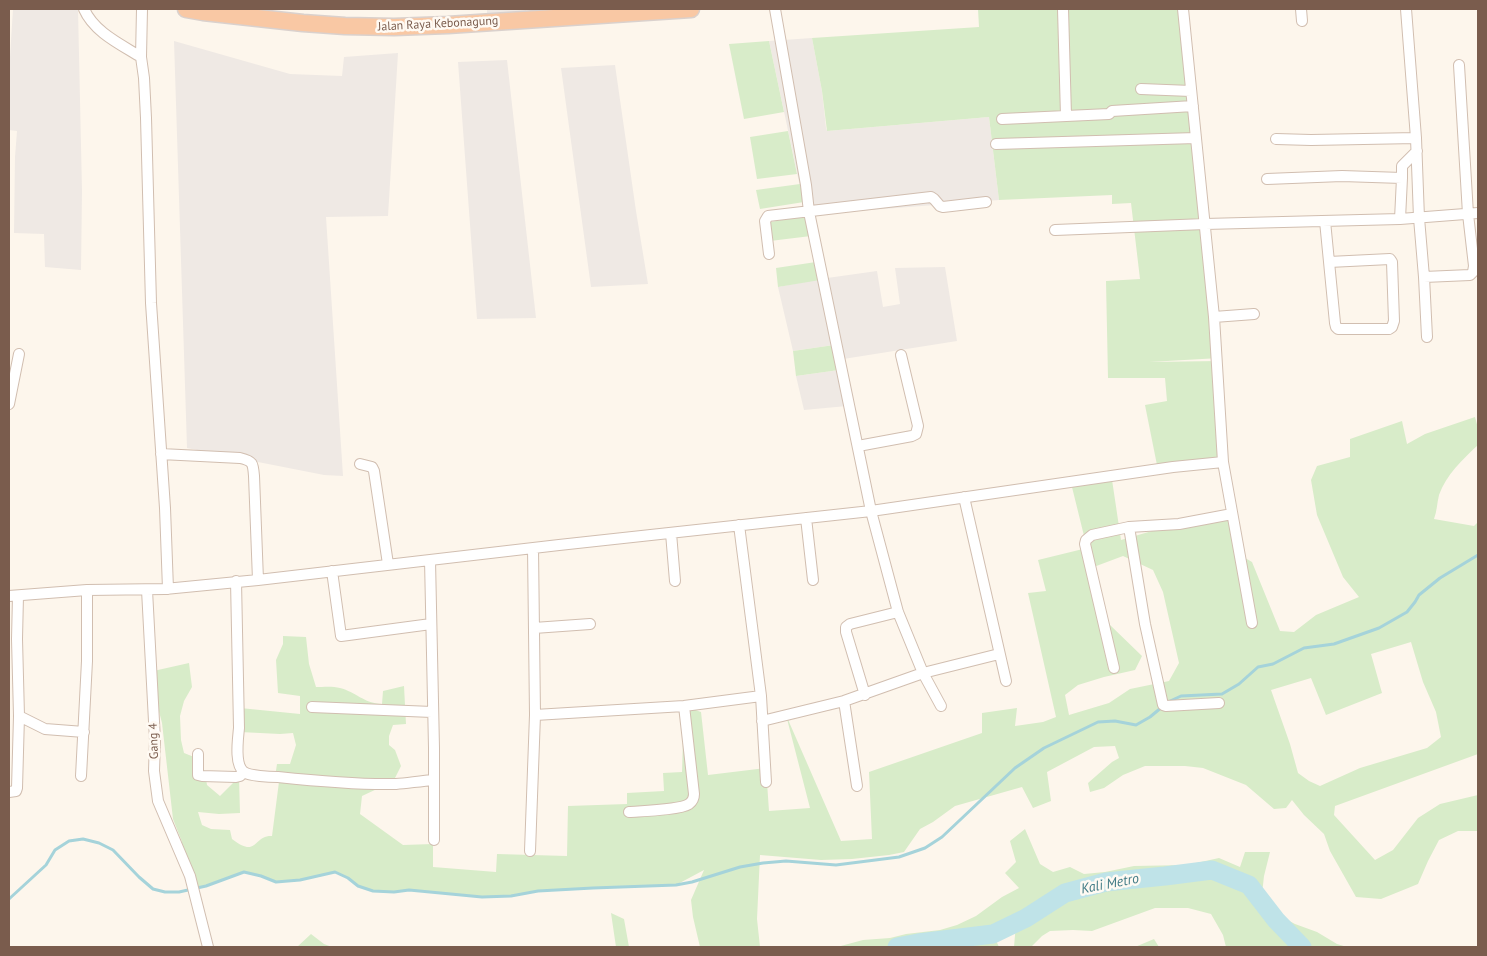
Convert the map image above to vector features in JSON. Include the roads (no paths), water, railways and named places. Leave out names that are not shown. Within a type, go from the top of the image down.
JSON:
[{"type":"highway","name":"Jalan Raya Kebonagung","points":[[186,9],[311,24],[394,27],[691,9]]},
{"type":"street","points":[[84,9],[98,28],[141,57]]},
{"type":"street","points":[[142,9],[141,57],[146,118],[151,301],[167,589]]},
{"type":"street","points":[[775,9],[806,185],[809,212],[871,511],[898,612],[923,673],[941,706]]},
{"type":"street","points":[[1063,9],[1066,116]]},
{"type":"street","points":[[1184,9],[1214,317],[1224,462],[1252,623]]},
{"type":"street","points":[[1301,9],[1302,21]]},
{"type":"street","points":[[1406,9],[1417,151],[1419,218],[1427,337]]},
{"type":"street","points":[[1424,277],[1470,275],[1473,272],[1474,266],[1473,213],[1459,65]]},
{"type":"street","points":[[1141,89],[1191,91]]},
{"type":"street","points":[[1002,119],[1109,114],[1112,112],[1193,106]]},
{"type":"street","points":[[996,144],[1196,138]]},
{"type":"street","points":[[1276,138],[1311,140],[1416,138]]},
{"type":"street","points":[[1400,219],[1404,164],[1417,151]]},
{"type":"street","points":[[1266,178],[1342,176],[1402,178]]},
{"type":"street","points":[[769,254],[765,221],[768,216],[931,197],[943,207],[986,202]]},
{"type":"street","points":[[1055,230],[1400,219],[1473,213]]},
{"type":"street","points":[[1325,221],[1329,262],[1336,327],[1338,329],[1389,329],[1394,322],[1392,262],[1390,259],[1329,262]]},
{"type":"street","points":[[1214,317],[1254,314]]},
{"type":"street","points":[[9,404],[19,354]]},
{"type":"street","points":[[858,446],[916,434],[918,426],[901,355]]},
{"type":"street","points":[[161,454],[240,458],[251,462],[254,467],[258,580]]},
{"type":"street","points":[[9,792],[16,791],[17,788],[19,716],[13,640],[13,596],[87,590],[167,589],[258,580],[871,511],[1173,467],[1224,462]]},
{"type":"street","points":[[360,464],[372,467],[374,471],[388,564]]},
{"type":"street","points":[[964,497],[1006,681]]},
{"type":"street","points":[[1114,668],[1085,544],[1086,540],[1092,535],[1129,526],[1180,524],[1232,514]]},
{"type":"street","points":[[806,518],[813,580]]},
{"type":"street","points":[[739,525],[761,696],[766,782]]},
{"type":"street","points":[[1129,526],[1145,624],[1163,705],[1219,703]]},
{"type":"street","points":[[671,533],[675,582]]},
{"type":"street","points":[[530,851],[535,715],[533,548]]},
{"type":"street","points":[[430,560],[434,840]]},
{"type":"street","points":[[332,571],[342,636],[431,624]]},
{"type":"street","points":[[236,581],[238,752],[241,768],[244,772],[280,778],[362,783],[395,784],[434,780]]},
{"type":"street","points":[[81,776],[87,661],[87,590]]},
{"type":"street","name":"Gang 4","points":[[150,590],[155,740],[154,771],[158,801],[190,876],[208,947]]},
{"type":"street","points":[[865,694],[846,627],[850,624],[898,612]]},
{"type":"street","points":[[534,628],[590,624]]},
{"type":"street","points":[[762,721],[844,701],[923,673],[1000,654]]},
{"type":"street","points":[[535,715],[684,706],[761,696]]},
{"type":"street","points":[[844,701],[857,786]]},
{"type":"street","points":[[629,812],[682,806],[691,802],[694,798],[684,706]]},
{"type":"street","points":[[312,707],[432,712]]},
{"type":"street","points":[[19,716],[45,729],[84,732]]},
{"type":"street","points":[[198,754],[198,775],[236,777],[244,772]]},
{"type":"waterway","points":[[1168,702],[1181,696],[1222,694],[1239,684],[1258,667],[1273,664],[1304,648],[1334,644],[1379,628],[1407,612],[1419,595],[1440,578],[1478,555]]},
{"type":"waterway","points":[[9,899],[46,865],[55,850],[69,841],[83,839],[99,843],[113,850],[153,889],[165,892],[179,892],[206,886],[244,872],[276,882],[300,880],[335,872],[348,878],[358,886],[373,891],[394,892],[409,890],[482,897],[511,896],[538,891],[676,885],[740,867],[763,863],[786,861],[836,865],[899,857],[925,848],[942,837],[1015,768],[1044,748],[1098,722],[1115,721],[1136,725],[1162,707]]},
{"type":"waterway","name":"Kali Metro","points":[[897,947],[993,934],[1026,918],[1065,893],[1106,882],[1212,870],[1249,885],[1276,920],[1302,947]]}]
